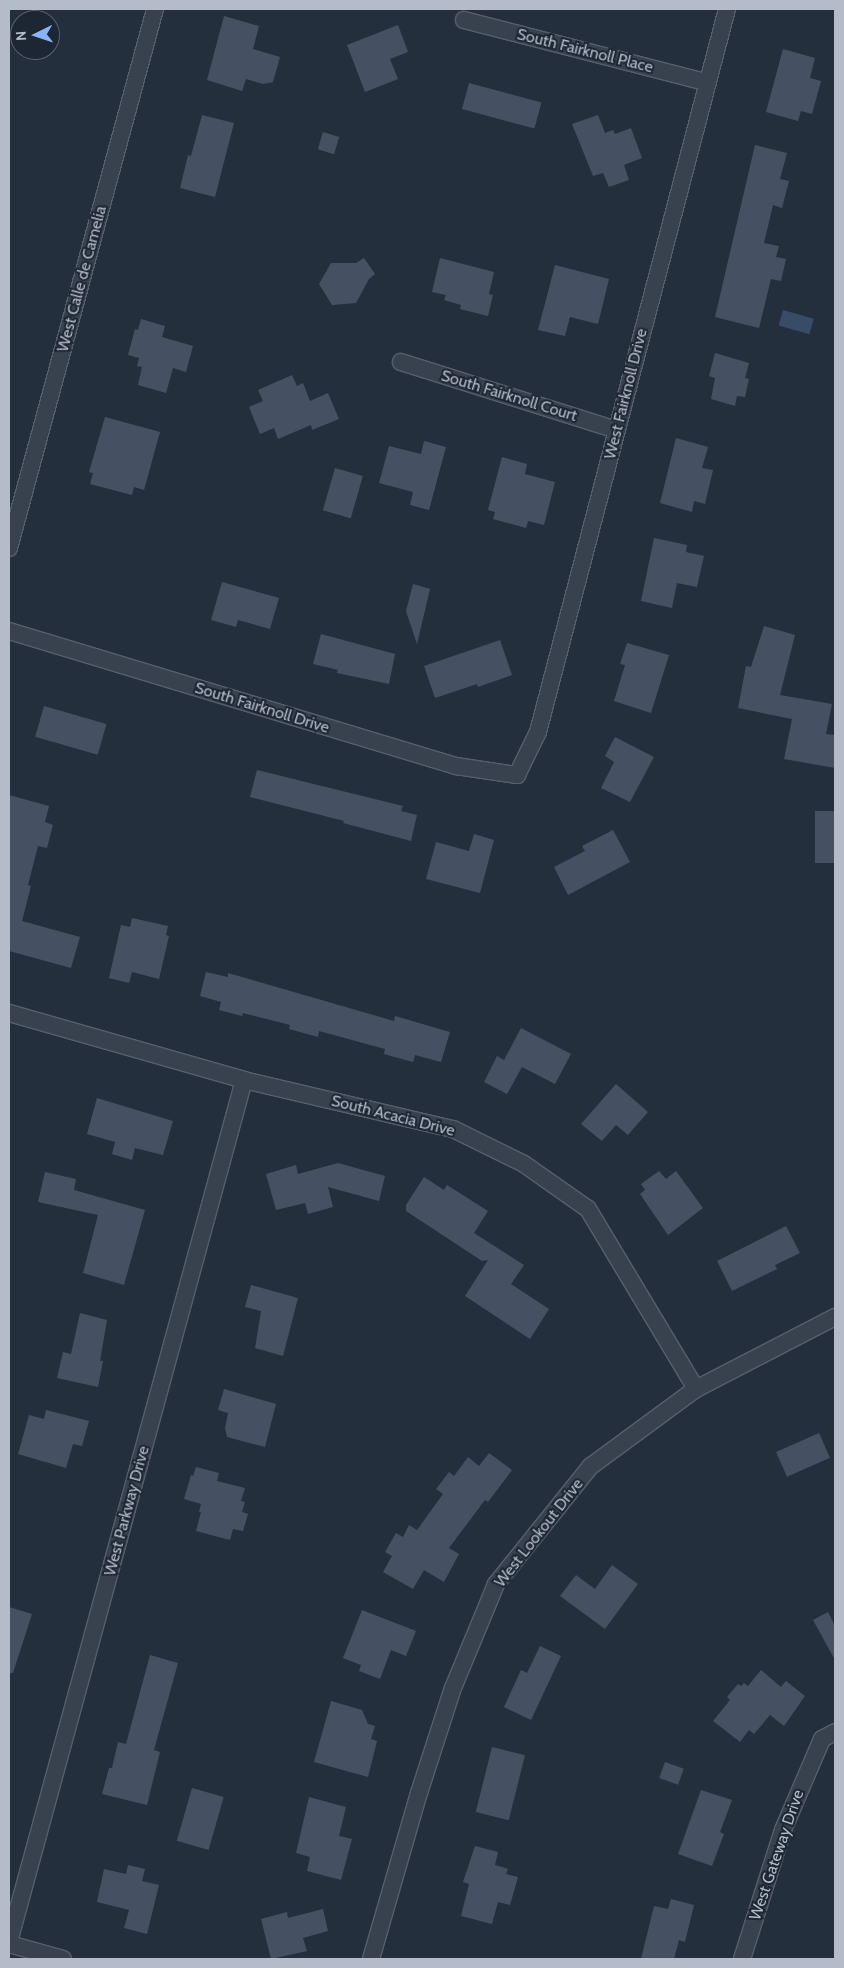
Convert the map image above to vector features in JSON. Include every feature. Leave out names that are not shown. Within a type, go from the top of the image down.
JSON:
[{"type":"street","name":"West Calle de Camelia","points":[[9,548],[155,9]]},
{"type":"street","name":"West Fairknoll Drive","points":[[516,775],[538,732],[706,82],[727,9]]},
{"type":"street","name":"South Fairknoll Place","points":[[464,20],[706,82]]},
{"type":"street","name":"South Fairknoll Court","points":[[401,362],[617,430]]},
{"type":"street","name":"South Fairknoll Drive","points":[[9,631],[456,766],[516,775]]},
{"type":"street","name":"South Acacia Drive","points":[[9,1013],[244,1080],[452,1129],[524,1164],[588,1209],[696,1389]]},
{"type":"street","name":"West Parkway Drive","points":[[9,1943],[244,1080]]},
{"type":"street","name":"West Lookout Drive","points":[[371,1959],[419,1793],[453,1688],[496,1584],[592,1466],[696,1389],[835,1318]]},
{"type":"street","name":"West Gateway Drive","points":[[742,1959],[783,1830],[822,1739],[835,1732]]},
{"type":"street","points":[[9,1943],[62,1959]]},
{"type":"water","points":[[783,310],[814,319],[809,334],[779,325]]},
{"type":"building","points":[[224,16],[259,26],[253,49],[280,57],[273,82],[263,84],[246,79],[242,91],[207,80]]},
{"type":"building","points":[[398,25],[408,52],[390,59],[398,79],[365,92],[347,45]]},
{"type":"building","points":[[783,49],[815,58],[810,78],[821,81],[812,114],[801,111],[798,121],[766,112]]},
{"type":"building","points":[[469,83],[541,102],[534,128],[462,109]]},
{"type":"building","points":[[202,115],[234,123],[215,197],[180,188],[188,155],[191,156]]},
{"type":"building","points":[[598,115],[605,133],[613,130],[615,134],[631,128],[642,158],[624,165],[629,180],[609,187],[603,173],[593,176],[572,124]]},
{"type":"building","points":[[323,132],[339,137],[334,154],[318,149]]},
{"type":"building","points":[[755,145],[787,153],[780,179],[789,181],[782,208],[773,205],[764,243],[779,246],[776,257],[786,259],[781,281],[771,279],[759,328],[715,317]]},
{"type":"building","points":[[364,258],[375,274],[369,279],[356,303],[332,305],[319,284],[331,263],[356,263]]},
{"type":"building","points":[[440,258],[494,272],[489,294],[493,295],[488,316],[460,309],[461,305],[444,300],[446,295],[432,292]]},
{"type":"building","points":[[555,265],[609,279],[598,324],[570,317],[565,336],[538,330]]},
{"type":"building","points":[[141,319],[165,326],[162,337],[193,346],[186,372],[173,368],[166,393],[138,385],[142,367],[137,366],[139,358],[128,355],[135,329],[138,330]]},
{"type":"building","points":[[715,353],[749,363],[745,378],[749,379],[745,397],[737,396],[735,406],[711,399],[715,378],[709,376]]},
{"type":"building","points":[[292,375],[297,386],[303,383],[310,401],[328,393],[339,419],[312,430],[311,425],[278,439],[274,428],[260,434],[249,407],[263,401],[258,390]]},
{"type":"building","points":[[105,417],[160,432],[144,490],[134,487],[132,495],[90,484],[93,473],[89,472]]},
{"type":"building","points":[[676,438],[708,447],[702,468],[713,470],[705,504],[694,501],[692,512],[660,503]]},
{"type":"building","points":[[424,441],[446,447],[429,510],[410,505],[413,492],[379,483],[389,446],[421,454]]},
{"type":"building","points":[[502,457],[527,464],[525,474],[555,482],[544,525],[528,521],[526,528],[493,519],[495,512],[488,510]]},
{"type":"building","points":[[335,468],[363,476],[351,518],[323,510]]},
{"type":"building","points":[[654,538],[687,545],[686,552],[704,556],[697,587],[677,583],[672,608],[641,601]]},
{"type":"building","points":[[222,582],[279,598],[270,629],[238,620],[236,627],[211,620]]},
{"type":"building","points":[[413,584],[430,589],[417,644],[406,611]]},
{"type":"building","points":[[764,626],[795,635],[780,695],[832,704],[826,734],[835,735],[835,768],[784,759],[792,719],[738,708],[746,666],[751,667]]},
{"type":"building","points":[[321,634],[395,654],[389,684],[337,673],[338,670],[313,664]]},
{"type":"building","points":[[500,640],[512,675],[478,687],[477,684],[435,698],[424,666]]},
{"type":"building","points":[[627,643],[669,655],[651,713],[614,701],[625,665],[620,664]]},
{"type":"building","points":[[44,706],[106,724],[98,755],[35,737]]},
{"type":"building","points":[[615,737],[654,757],[630,802],[601,788],[614,762],[605,756]]},
{"type":"building","points":[[257,770],[403,806],[401,811],[417,815],[411,841],[343,823],[344,821],[250,797]]},
{"type":"building","points":[[9,795],[49,806],[45,822],[53,825],[47,848],[38,846],[28,885],[31,886],[22,921],[80,937],[71,968],[9,951]]},
{"type":"building","points":[[815,811],[835,811],[835,863],[815,863]]},
{"type":"building","points":[[613,830],[630,862],[568,895],[554,867],[585,851],[582,846]]},
{"type":"building","points":[[474,834],[494,840],[480,893],[426,879],[436,842],[469,851]]},
{"type":"building","points":[[132,918],[168,926],[166,935],[169,936],[159,979],[132,972],[129,983],[109,978],[121,925],[130,927]]},
{"type":"building","points":[[206,972],[228,977],[228,973],[394,1021],[395,1016],[450,1032],[441,1062],[415,1055],[413,1062],[384,1054],[385,1049],[319,1031],[318,1037],[289,1029],[290,1025],[243,1013],[242,1016],[219,1010],[221,1002],[200,996]]},
{"type":"building","points":[[521,1028],[571,1054],[555,1084],[522,1067],[507,1094],[484,1082],[497,1056],[504,1060]]},
{"type":"building","points":[[616,1084],[648,1112],[628,1135],[616,1125],[602,1141],[581,1124]]},
{"type":"building","points":[[97,1098],[173,1121],[163,1155],[135,1148],[132,1160],[112,1154],[115,1142],[87,1134]]},
{"type":"building","points":[[338,1163],[385,1176],[379,1201],[328,1187],[333,1207],[308,1214],[305,1203],[276,1210],[266,1174],[296,1165],[298,1174]]},
{"type":"building","points":[[659,1171],[666,1179],[676,1171],[703,1208],[668,1235],[640,1194],[645,1190],[641,1184]]},
{"type":"building","points":[[45,1172],[76,1179],[74,1190],[145,1210],[124,1285],[83,1273],[98,1215],[38,1202]]},
{"type":"building","points":[[424,1177],[444,1190],[447,1185],[488,1211],[474,1233],[524,1265],[511,1284],[549,1309],[530,1339],[465,1296],[488,1260],[482,1261],[406,1211],[406,1205]]},
{"type":"building","points":[[786,1226],[800,1253],[775,1265],[777,1269],[732,1291],[717,1261]]},
{"type":"building","points":[[251,1285],[298,1298],[283,1356],[255,1348],[261,1311],[245,1307]]},
{"type":"building","points":[[80,1313],[107,1320],[98,1387],[57,1378],[63,1352],[71,1354]]},
{"type":"building","points":[[224,1389],[276,1404],[265,1447],[227,1437],[225,1428],[228,1413],[218,1410]]},
{"type":"building","points":[[46,1410],[89,1421],[82,1446],[73,1444],[66,1468],[18,1454],[29,1415],[44,1419]]},
{"type":"building","points":[[819,1433],[830,1458],[787,1477],[776,1452]]},
{"type":"building","points":[[489,1453],[512,1470],[488,1502],[485,1500],[449,1548],[459,1554],[444,1582],[424,1570],[413,1589],[383,1572],[392,1556],[385,1552],[396,1533],[403,1537],[409,1525],[417,1530],[443,1494],[436,1489],[449,1472],[454,1476],[468,1457],[479,1466]]},
{"type":"building","points":[[196,1467],[219,1473],[217,1481],[245,1488],[241,1501],[245,1502],[242,1512],[248,1514],[243,1531],[233,1529],[230,1540],[196,1531],[201,1504],[184,1499],[191,1475],[193,1476]]},
{"type":"building","points":[[612,1565],[638,1584],[605,1629],[560,1596],[576,1575],[595,1589]]},
{"type":"building","points":[[9,1607],[32,1614],[13,1673],[9,1673]]},
{"type":"building","points":[[362,1610],[416,1631],[406,1656],[391,1650],[380,1679],[359,1671],[361,1665],[343,1658]]},
{"type":"building","points":[[828,1612],[835,1626],[835,1660],[813,1620]]},
{"type":"building","points":[[540,1646],[561,1656],[531,1720],[504,1707],[521,1670],[527,1673]]},
{"type":"building","points":[[150,1655],[178,1663],[154,1750],[160,1752],[147,1805],[102,1794],[109,1768],[112,1768],[118,1742],[126,1744]]},
{"type":"building","points":[[761,1670],[781,1687],[786,1681],[805,1696],[784,1726],[770,1715],[754,1734],[749,1730],[740,1742],[713,1721],[730,1700],[727,1697],[738,1684],[741,1686],[744,1683],[748,1686]]},
{"type":"building","points":[[331,1701],[362,1710],[368,1724],[375,1726],[371,1739],[377,1741],[368,1777],[314,1762]]},
{"type":"building","points":[[492,1747],[525,1755],[509,1820],[476,1812]]},
{"type":"building","points":[[665,1762],[684,1769],[678,1785],[659,1778]]},
{"type":"building","points":[[192,1788],[224,1797],[209,1850],[177,1841]]},
{"type":"building","points":[[701,1790],[732,1800],[720,1832],[724,1834],[712,1866],[678,1854]]},
{"type":"building","points":[[309,1797],[346,1807],[339,1836],[352,1839],[341,1880],[307,1871],[310,1857],[296,1853]]},
{"type":"building","points":[[475,1846],[498,1852],[495,1865],[508,1869],[506,1874],[518,1877],[510,1905],[498,1902],[492,1924],[461,1916],[469,1884],[463,1882]]},
{"type":"building","points":[[128,1865],[145,1869],[142,1881],[159,1885],[147,1934],[124,1928],[129,1910],[97,1902],[104,1869],[126,1874]]},
{"type":"building","points":[[671,1899],[694,1905],[685,1942],[679,1940],[674,1959],[641,1959],[654,1906],[668,1909]]},
{"type":"building","points":[[323,1909],[328,1931],[303,1938],[307,1951],[271,1959],[261,1919],[287,1912],[288,1918]]}]
